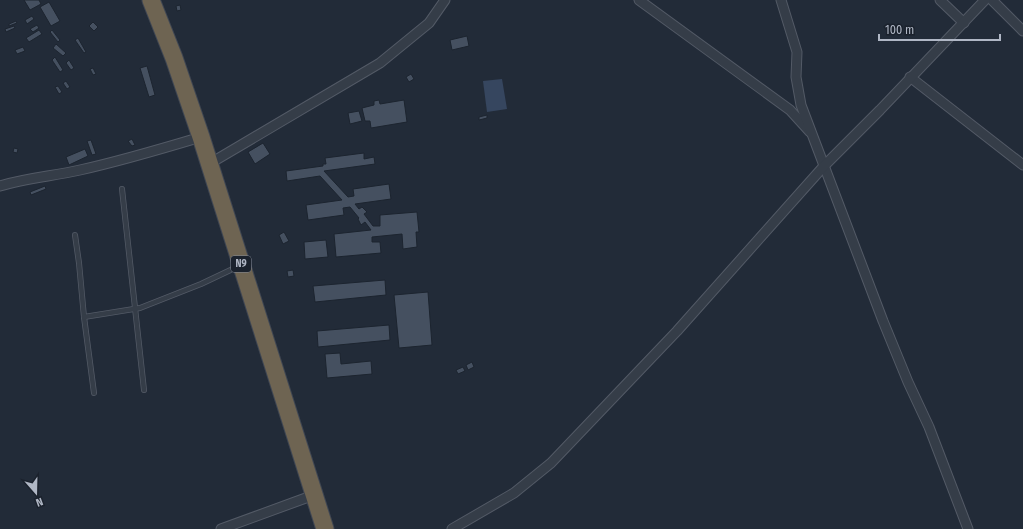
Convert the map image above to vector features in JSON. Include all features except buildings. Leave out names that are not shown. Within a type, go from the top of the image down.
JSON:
[{"type":"highway","name":"N9","points":[[151,0],[174,58],[201,137],[325,529]]},
{"type":"street","points":[[209,164],[380,63],[429,23],[445,0]]},
{"type":"street","points":[[639,0],[790,110],[813,136]]},
{"type":"street","points":[[781,0],[797,52],[796,78],[801,105],[883,321],[908,382],[929,427],[968,529]]},
{"type":"street","points":[[940,0],[964,23]]},
{"type":"street","points":[[452,529],[514,493],[551,463],[677,332],[824,166],[880,110],[985,0]]},
{"type":"street","points":[[992,0],[1023,31]]},
{"type":"street","points":[[910,77],[1023,165]]},
{"type":"street","points":[[0,186],[113,163],[201,137]]},
{"type":"street","points":[[221,529],[314,495]]},
{"type":"lane","points":[[122,189],[144,390]]},
{"type":"lane","points":[[74,235],[79,263],[84,317],[94,393]]},
{"type":"lane","points":[[84,317],[135,309],[201,284],[241,265]]},
{"type":"water","points":[[502,79],[507,109],[487,112],[483,81]]}]
